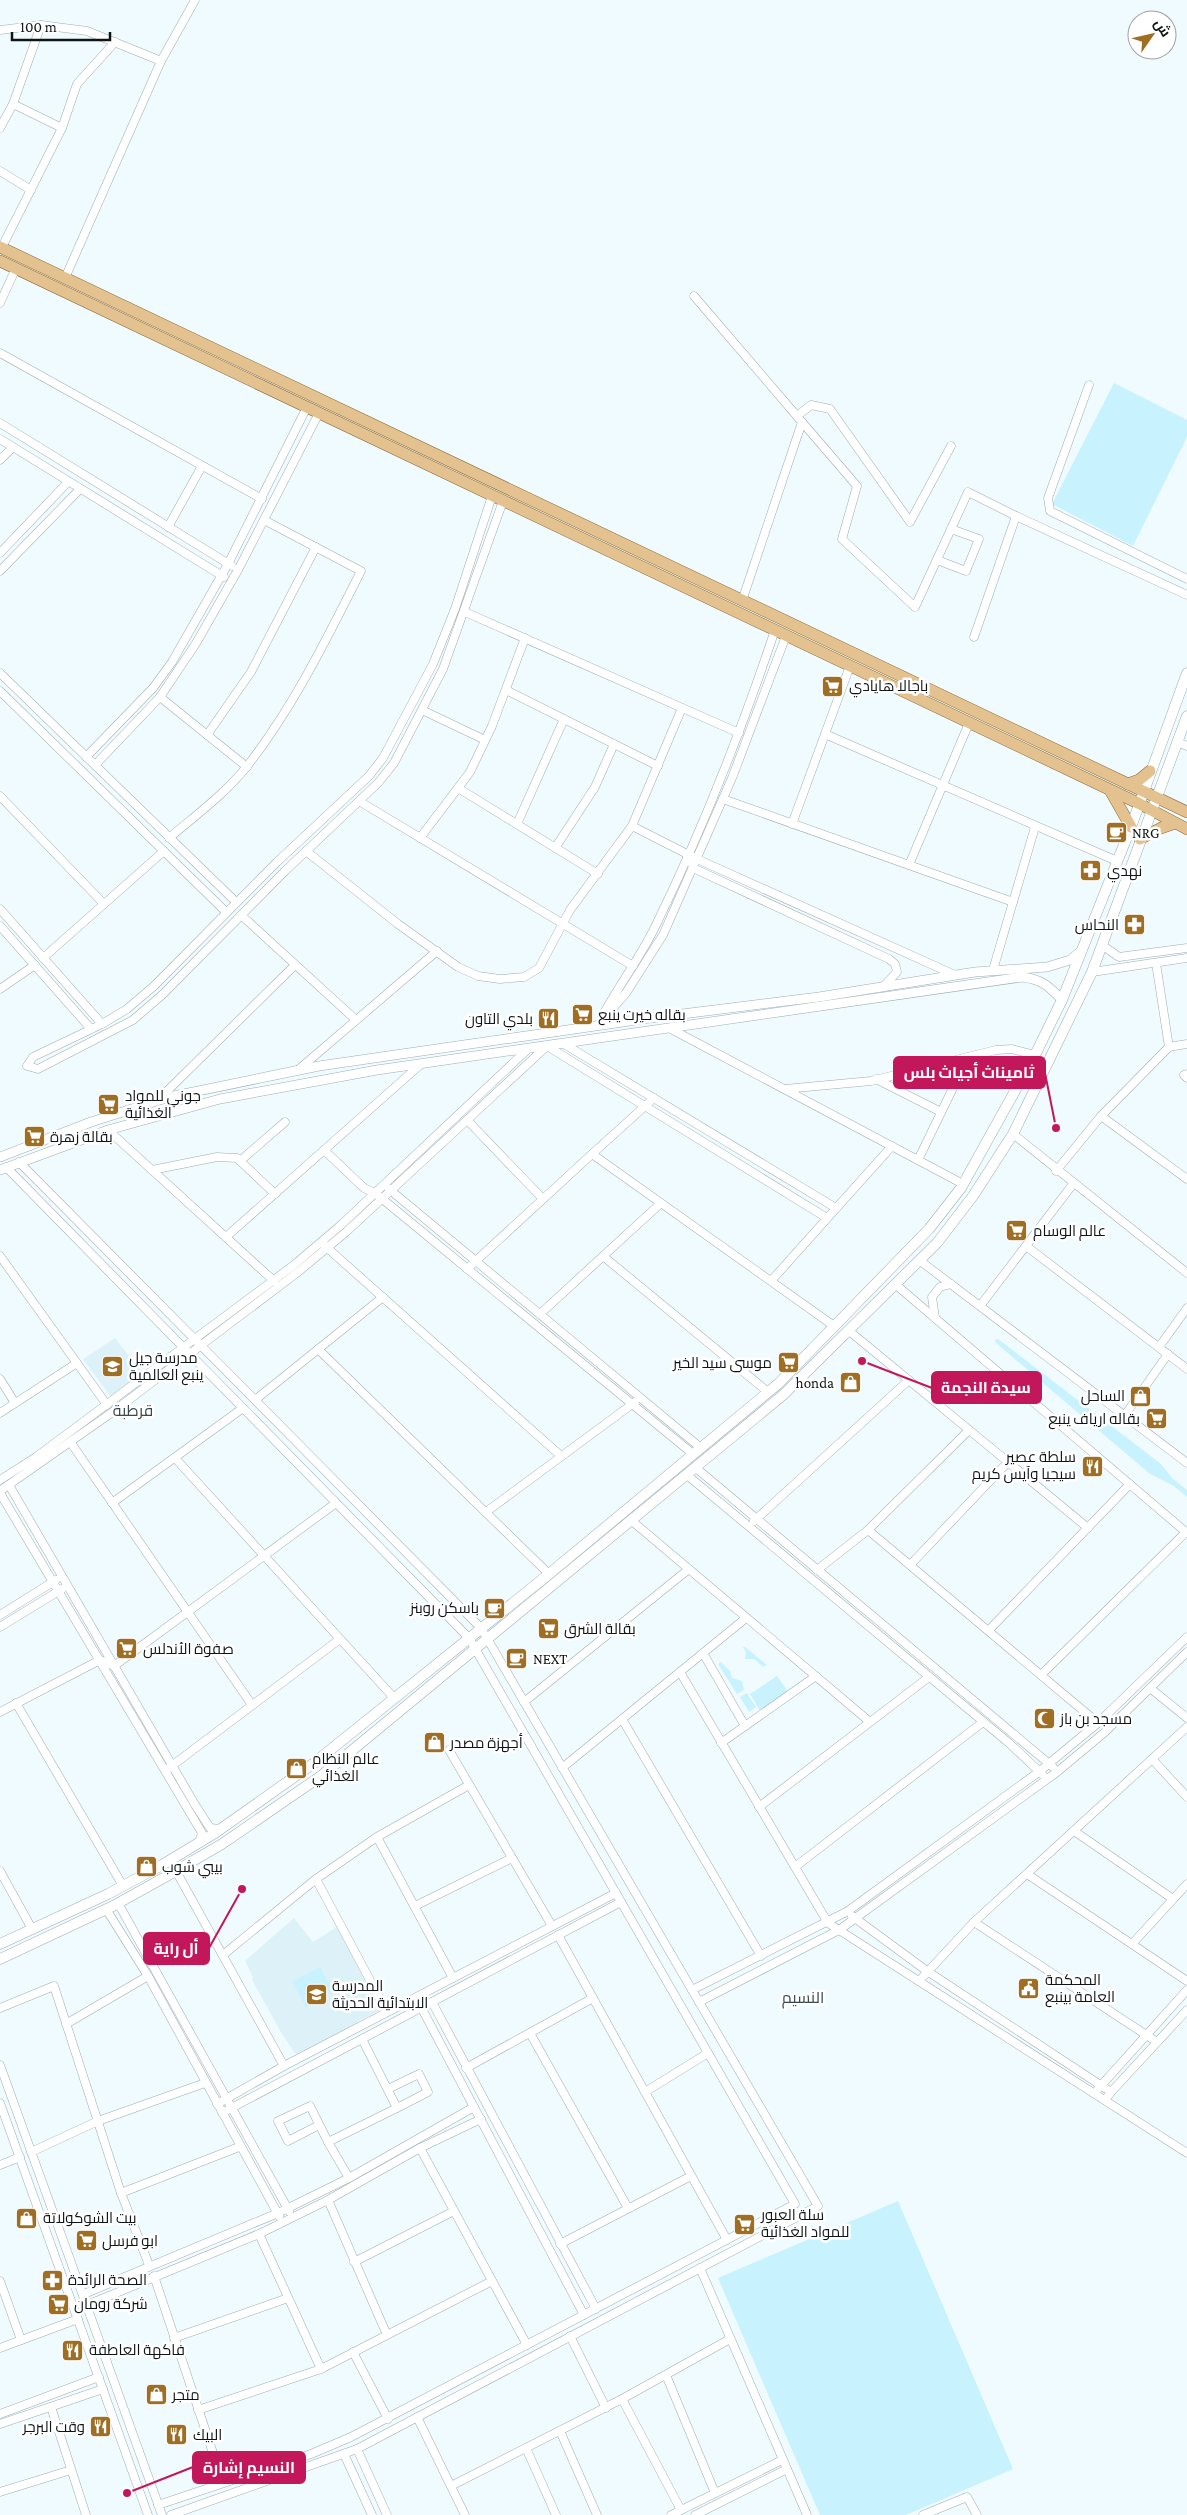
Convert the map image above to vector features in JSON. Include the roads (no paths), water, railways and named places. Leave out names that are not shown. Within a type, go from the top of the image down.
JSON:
[{"type":"main road","points":[[1,247],[1187,812]]},
{"type":"main road","points":[[1,262],[1140,804],[1187,829]]},
{"type":"main road","points":[[0,1944],[123,1886],[199,1843],[314,1763],[549,1574],[768,1392],[929,1229],[944,1212],[963,1184],[1035,1055],[1062,1000],[1140,804],[1150,771],[1187,674]]},
{"type":"main road","points":[[0,1959],[118,1903],[176,1871],[222,1844],[321,1776],[783,1396],[919,1260],[952,1225],[1013,1134],[1092,972],[1140,839],[1182,744],[1187,716]]},
{"type":"main road","points":[[1128,784],[1139,780],[1150,771]]},
{"type":"main road","points":[[1110,790],[1131,827]]},
{"type":"main road","points":[[1140,839],[1161,828],[1176,824]]},
{"type":"street","points":[[65,278],[161,62],[194,0]]},
{"type":"street","points":[[0,30],[41,24],[88,31],[161,62]]},
{"type":"street","points":[[0,128],[13,104],[41,24]]},
{"type":"street","points":[[1,247],[62,128],[77,84],[114,42]]},
{"type":"street","points":[[13,104],[62,128]]},
{"type":"street","points":[[0,171],[31,190]]},
{"type":"street","points":[[0,303],[16,268]]},
{"type":"street","points":[[694,296],[857,486],[842,539],[916,607],[968,492],[1187,595]]},
{"type":"street","points":[[0,353],[262,499]]},
{"type":"street","points":[[1089,385],[1048,498],[1050,511],[1187,579]]},
{"type":"street","points":[[742,601],[800,419],[811,405],[830,409],[910,522],[951,446]]},
{"type":"street","points":[[86,757],[153,688],[172,662],[228,564],[262,499],[306,407]]},
{"type":"street","points":[[95,765],[160,697],[195,645],[232,582],[319,413]]},
{"type":"street","points":[[0,423],[238,570]]},
{"type":"street","points":[[0,439],[232,582]]},
{"type":"street","points":[[0,460],[13,447]]},
{"type":"street","points":[[168,527],[202,466]]},
{"type":"street","points":[[0,553],[68,482]]},
{"type":"street","points":[[0,571],[80,489]]},
{"type":"street","points":[[492,496],[455,608],[433,664],[383,758],[369,776],[236,902],[154,986],[127,1009],[102,1024],[33,1057],[27,1066],[38,1069],[133,1020],[162,995],[241,915],[359,801],[394,763],[443,669],[465,612],[503,501]]},
{"type":"street","points":[[974,637],[1016,516]]},
{"type":"street","points":[[170,838],[247,767],[281,718],[316,659],[361,571],[264,520]]},
{"type":"street","points":[[937,560],[966,571],[979,539],[951,529]]},
{"type":"street","points":[[208,735],[251,672],[316,547]]},
{"type":"street","points":[[465,612],[739,733]]},
{"type":"street","points":[[598,1025],[615,991],[633,966],[654,929],[689,854],[780,633]]},
{"type":"street","points":[[598,1025],[626,993],[659,942],[723,799],[780,633]]},
{"type":"street","points":[[420,838],[470,772],[506,690],[525,638]]},
{"type":"street","points":[[792,824],[850,666]]},
{"type":"street","points":[[0,673],[236,902]]},
{"type":"street","points":[[506,690],[658,766]]},
{"type":"street","points":[[0,691],[226,912]]},
{"type":"street","points":[[160,697],[247,767]]},
{"type":"street","points":[[306,851],[458,967],[478,976],[500,979],[524,977],[539,968],[570,910],[632,826],[682,708]]},
{"type":"street","points":[[422,710],[485,740]]},
{"type":"street","points":[[517,824],[564,719]]},
{"type":"street","points":[[908,865],[968,723]]},
{"type":"street","points":[[825,734],[1035,827],[1117,861]]},
{"type":"street","points":[[555,848],[595,787],[614,744]]},
{"type":"street","points":[[458,788],[598,874]]},
{"type":"street","points":[[0,796],[104,904]]},
{"type":"street","points":[[723,799],[1012,902]]},
{"type":"street","points":[[359,801],[633,966]]},
{"type":"street","points":[[632,826],[697,859],[954,975]]},
{"type":"street","points":[[993,970],[1035,827]]},
{"type":"street","points":[[43,958],[164,851]]},
{"type":"street","points":[[689,854],[693,868],[889,959],[895,964],[897,972],[882,987]]},
{"type":"street","points":[[0,909],[102,1024]]},
{"type":"street","points":[[241,915],[356,1020]]},
{"type":"street","points":[[0,926],[91,1029]]},
{"type":"street","points":[[1102,945],[1119,957],[1187,948]]},
{"type":"street","points":[[0,1157],[91,1122],[158,1100],[297,1071],[598,1025],[819,997],[954,975],[1059,965],[1070,960],[1083,949]]},
{"type":"street","points":[[297,1071],[437,951]]},
{"type":"street","points":[[1092,972],[1187,958]]},
{"type":"street","points":[[1156,963],[1169,1047]]},
{"type":"street","points":[[0,989],[35,965]]},
{"type":"street","points":[[158,1100],[295,965]]},
{"type":"street","points":[[802,2214],[468,1638],[190,1354],[3,1168],[108,1130],[220,1099],[421,1064],[1022,977],[1044,982],[1062,1000]]},
{"type":"street","points":[[671,1029],[963,1184]]},
{"type":"street","points":[[564,1044],[836,1208]]},
{"type":"street","points":[[1056,1170],[1101,1116],[1169,1047],[1187,1044]]},
{"type":"street","points":[[547,1046],[827,1218]]},
{"type":"street","points":[[221,1829],[210,1828],[169,1768],[100,1660],[0,1492],[71,1443],[202,1346],[382,1199],[547,1046]]},
{"type":"street","points":[[0,1480],[36,1457],[324,1245],[384,1185],[528,1049]]},
{"type":"street","points":[[784,1089],[876,1079],[968,1057],[1012,1049],[1035,1055]]},
{"type":"street","points":[[918,1160],[968,1057]]},
{"type":"street","points":[[226,1237],[421,1064]]},
{"type":"street","points":[[876,1079],[941,1112]]},
{"type":"street","points":[[468,1268],[654,1098]]},
{"type":"street","points":[[1101,1116],[1187,1179]]},
{"type":"street","points":[[467,1120],[543,1199]]},
{"type":"street","points":[[240,1161],[285,1122]]},
{"type":"street","points":[[108,1130],[274,1281]]},
{"type":"street","points":[[1013,1134],[1073,1184],[1187,1273]]},
{"type":"street","points":[[771,1281],[892,1146]]},
{"type":"street","points":[[324,1150],[364,1188],[376,1193],[632,1404],[697,1451]]},
{"type":"street","points":[[592,1154],[834,1326]]},
{"type":"street","points":[[152,1170],[217,1157],[237,1158],[275,1194]]},
{"type":"street","points":[[19,1162],[481,1628],[818,2206],[357,2449],[172,2515]]},
{"type":"street","points":[[980,1306],[1073,1184]]},
{"type":"street","points":[[384,1185],[640,1398],[697,1451]]},
{"type":"street","points":[[540,1314],[661,1203]]},
{"type":"street","points":[[324,1245],[561,1456]]},
{"type":"street","points":[[1026,1246],[1187,1369]]},
{"type":"street","points":[[0,1256],[107,1405]]},
{"type":"street","points":[[603,1256],[768,1392]]},
{"type":"street","points":[[919,1260],[1187,1463]]},
{"type":"street","points":[[895,1284],[1187,1533],[1042,1675]]},
{"type":"street","points":[[935,1318],[932,1297],[940,1287],[951,1284]]},
{"type":"street","points":[[255,1400],[382,1297]]},
{"type":"street","points":[[1159,1347],[1187,1308]]},
{"type":"street","points":[[848,1330],[1088,1528]]},
{"type":"street","points":[[318,1349],[549,1574]]},
{"type":"street","points":[[1125,1416],[1168,1354]]},
{"type":"street","points":[[0,1413],[77,1363]]},
{"type":"street","points":[[0,1379],[15,1403]]},
{"type":"street","points":[[749,1526],[908,1380]]},
{"type":"street","points":[[486,1512],[640,1398]]},
{"type":"street","points":[[112,1503],[243,1408]]},
{"type":"street","points":[[817,1570],[868,1530],[969,1430]]},
{"type":"street","points":[[71,1443],[252,1704]]},
{"type":"street","points":[[175,1458],[394,1698]]},
{"type":"street","points":[[910,1565],[1008,1462]]},
{"type":"street","points":[[696,1468],[1050,1763],[1057,1772]]},
{"type":"street","points":[[687,1475],[983,1722],[1040,1771],[1047,1780]]},
{"type":"street","points":[[988,1630],[1130,1484]]},
{"type":"street","points":[[9,1485],[114,1666],[169,1768],[202,1833],[199,1843]]},
{"type":"street","points":[[114,1666],[336,1503]]},
{"type":"street","points":[[632,1521],[870,1722]]},
{"type":"street","points":[[868,1530],[1098,1723]]},
{"type":"street","points":[[524,1702],[689,1570]]},
{"type":"street","points":[[0,1615],[62,1576]]},
{"type":"street","points":[[0,1627],[68,1586]]},
{"type":"street","points":[[562,1768],[746,1618]]},
{"type":"street","points":[[692,1990],[828,1923],[848,1911],[1050,1763],[1098,1723],[1187,1637]]},
{"type":"street","points":[[169,1768],[340,1639]]},
{"type":"street","points":[[699,2002],[840,1930],[1057,1772],[1105,1732],[1187,1652]]},
{"type":"street","points":[[703,1653],[744,1726]]},
{"type":"street","points":[[100,1660],[114,1666]]},
{"type":"street","points":[[0,1712],[100,1660]]},
{"type":"street","points":[[680,1672],[828,1923],[1187,2153]]},
{"type":"street","points":[[721,1742],[816,1676]]},
{"type":"street","points":[[759,1807],[929,1677]]},
{"type":"street","points":[[1150,1688],[1187,1718]]},
{"type":"street","points":[[16,1703],[123,1886]]},
{"type":"street","points":[[622,1719],[761,1956]]},
{"type":"street","points":[[794,1867],[983,1722]]},
{"type":"street","points":[[919,1981],[974,1922],[1187,1727]]},
{"type":"street","points":[[449,1750],[552,1926]]},
{"type":"street","points":[[1152,1759],[1187,1797]]},
{"type":"street","points":[[223,1955],[316,1879],[377,1837],[470,1785]]},
{"type":"street","points":[[1074,1831],[1173,1899]]},
{"type":"street","points":[[377,1837],[453,1978]]},
{"type":"street","points":[[415,1906],[512,1858]]},
{"type":"street","points":[[176,1871],[284,2066]]},
{"type":"street","points":[[0,1872],[32,1929]]},
{"type":"street","points":[[1027,1874],[1187,1981]]},
{"type":"street","points":[[316,1879],[388,2012]]},
{"type":"street","points":[[1132,1944],[1187,1884]]},
{"type":"street","points":[[217,2104],[284,2066],[616,1893]]},
{"type":"street","points":[[222,2113],[621,1902]]},
{"type":"street","points":[[118,1903],[293,2218]]},
{"type":"street","points":[[106,1909],[148,1976],[282,2222]]},
{"type":"street","points":[[848,1911],[855,1919],[927,1971],[1111,2092]]},
{"type":"street","points":[[974,1922],[1157,2042]]},
{"type":"street","points":[[558,1935],[727,2240]]},
{"type":"street","points":[[66,2024],[148,1976]]},
{"type":"street","points":[[0,2008],[54,1986],[121,2193],[149,2266]]},
{"type":"street","points":[[1095,2094],[1187,1990]]},
{"type":"street","points":[[466,2068],[593,1998]]},
{"type":"street","points":[[432,2002],[596,2309]]},
{"type":"street","points":[[421,2007],[584,2315]]},
{"type":"street","points":[[1105,2100],[1187,2010]]},
{"type":"street","points":[[530,2033],[628,2208]]},
{"type":"street","points":[[362,2039],[398,2108]]},
{"type":"street","points":[[645,2092],[708,2053]]},
{"type":"street","points":[[0,2065],[162,2515]]},
{"type":"street","points":[[328,2142],[428,2092],[419,2074],[388,2090]]},
{"type":"street","points":[[31,2152],[98,2122],[205,2083]]},
{"type":"street","points":[[0,2103],[148,2515]]},
{"type":"street","points":[[319,2125],[288,2141],[278,2121],[310,2106],[349,2178]]},
{"type":"street","points":[[84,2294],[278,2213],[349,2178],[474,2107]]},
{"type":"street","points":[[87,2305],[259,2234],[293,2218],[420,2148],[480,2119]]},
{"type":"street","points":[[121,2193],[239,2146]]},
{"type":"street","points":[[420,2148],[527,2345]]},
{"type":"street","points":[[0,2165],[20,2158]]},
{"type":"street","points":[[560,2244],[691,2176]]},
{"type":"street","points":[[328,2200],[387,2335]]},
{"type":"street","points":[[158,2505],[311,2454],[388,2419],[795,2204]]},
{"type":"street","points":[[354,2262],[454,2211]]},
{"type":"street","points":[[259,2234],[321,2369]]},
{"type":"street","points":[[700,2268],[807,2515]]},
{"type":"street","points":[[154,2276],[223,2483]]},
{"type":"street","points":[[0,2281],[21,2340]]},
{"type":"street","points":[[198,2410],[321,2369],[492,2281]]},
{"type":"street","points":[[174,2338],[288,2298]]},
{"type":"street","points":[[0,2348],[78,2319]]},
{"type":"street","points":[[570,2336],[606,2408]]},
{"type":"street","points":[[451,2486],[622,2400],[730,2338]]},
{"type":"street","points":[[353,2352],[388,2419]]},
{"type":"street","points":[[666,2375],[716,2493]]},
{"type":"street","points":[[0,2414],[99,2377]]},
{"type":"street","points":[[0,2424],[103,2389]]},
{"type":"street","points":[[622,2400],[680,2510]]},
{"type":"street","points":[[50,2407],[86,2515]]},
{"type":"street","points":[[417,2417],[465,2515]]},
{"type":"street","points":[[560,2431],[597,2515]]},
{"type":"street","points":[[526,2448],[556,2515]]},
{"type":"street","points":[[357,2449],[387,2515]]},
{"type":"street","points":[[344,2454],[372,2515]]},
{"type":"street","points":[[671,2515],[782,2460]]},
{"type":"street","points":[[696,2515],[787,2469]]},
{"type":"street","points":[[0,2492],[71,2470]]},
{"type":"street","points":[[923,2515],[967,2497],[977,2515]]},
{"type":"place","name":"باجالا هايادي","points":[[833,686]]},
{"type":"place","name":"NRG","points":[[1116,833]]},
{"type":"place","name":"نهدي","points":[[1091,871]]},
{"type":"place","name":"النحاس","points":[[1135,925]]},
{"type":"place","name":"بقاله خيرت ينبع","points":[[582,1015]]},
{"type":"place","name":"بلدي التاون","points":[[549,1019]]},
{"type":"place","name":"جوني للمواد الغذائية","points":[[109,1105]]},
{"type":"place","name":"ثاميناث أجياث بلس","points":[[1056,1128]]},
{"type":"place","name":"بقالة زهرة","points":[[34,1137]]},
{"type":"place","name":"عالم الوسام","points":[[1017,1231]]},
{"type":"place","name":"سيدة النجمة","points":[[862,1361]]},
{"type":"place","name":"موسى سيد الخير","points":[[788,1363]]},
{"type":"place","name":"مدرسة جيل ينبع العالمية","points":[[113,1367]]},
{"type":"place","name":"honda","points":[[850,1383]]},
{"type":"place","name":"الساحل","points":[[1141,1396]]},
{"type":"place","name":"بقاله ارياف ينبع","points":[[1156,1419]]},
{"type":"place","name":"سلطة عصير سيجيا وآيس كريم","points":[[1092,1466]]},
{"type":"place","name":"باسكن روبنز","points":[[495,1608]]},
{"type":"place","name":"بقالة الشرق","points":[[548,1629]]},
{"type":"place","name":"صفوة الأندلس","points":[[127,1649]]},
{"type":"place","name":"NEXT","points":[[517,1659]]},
{"type":"place","name":"مسجد بن باز","points":[[1044,1719]]},
{"type":"place","name":"أجهزة مصدر","points":[[434,1743]]},
{"type":"place","name":"عالم النظام الغذائي","points":[[296,1768]]},
{"type":"place","name":"بيبي شوب","points":[[146,1867]]},
{"type":"place","name":"أل راية","points":[[242,1889]]},
{"type":"place","name":"المحكمة العامة بينبع","points":[[1029,1989]]},
{"type":"place","name":"المدرسة الابتدائية الحديثة","points":[[316,1995]]},
{"type":"place","name":"بيت الشوكولاتة","points":[[27,2218]]},
{"type":"place","name":"سلة العبور للمواد الغذائية","points":[[745,2224]]},
{"type":"place","name":"ابو فرسل","points":[[86,2241]]},
{"type":"place","name":"الصحة الرائدة","points":[[52,2280]]},
{"type":"place","name":"شركة رومان","points":[[58,2304]]},
{"type":"place","name":"فاكهة العاطفة","points":[[73,2350]]},
{"type":"place","name":"متجر","points":[[156,2395]]},
{"type":"place","name":"وقت البرجر","points":[[101,2427]]},
{"type":"place","name":"البيك","points":[[177,2435]]},
{"type":"place","name":"النسيم إشارة","points":[[127,2493]]},
{"type":"district","name":"قرطبة","points":[[133,1410]]},
{"type":"district","name":"النسيم","points":[[803,1997]]}]
